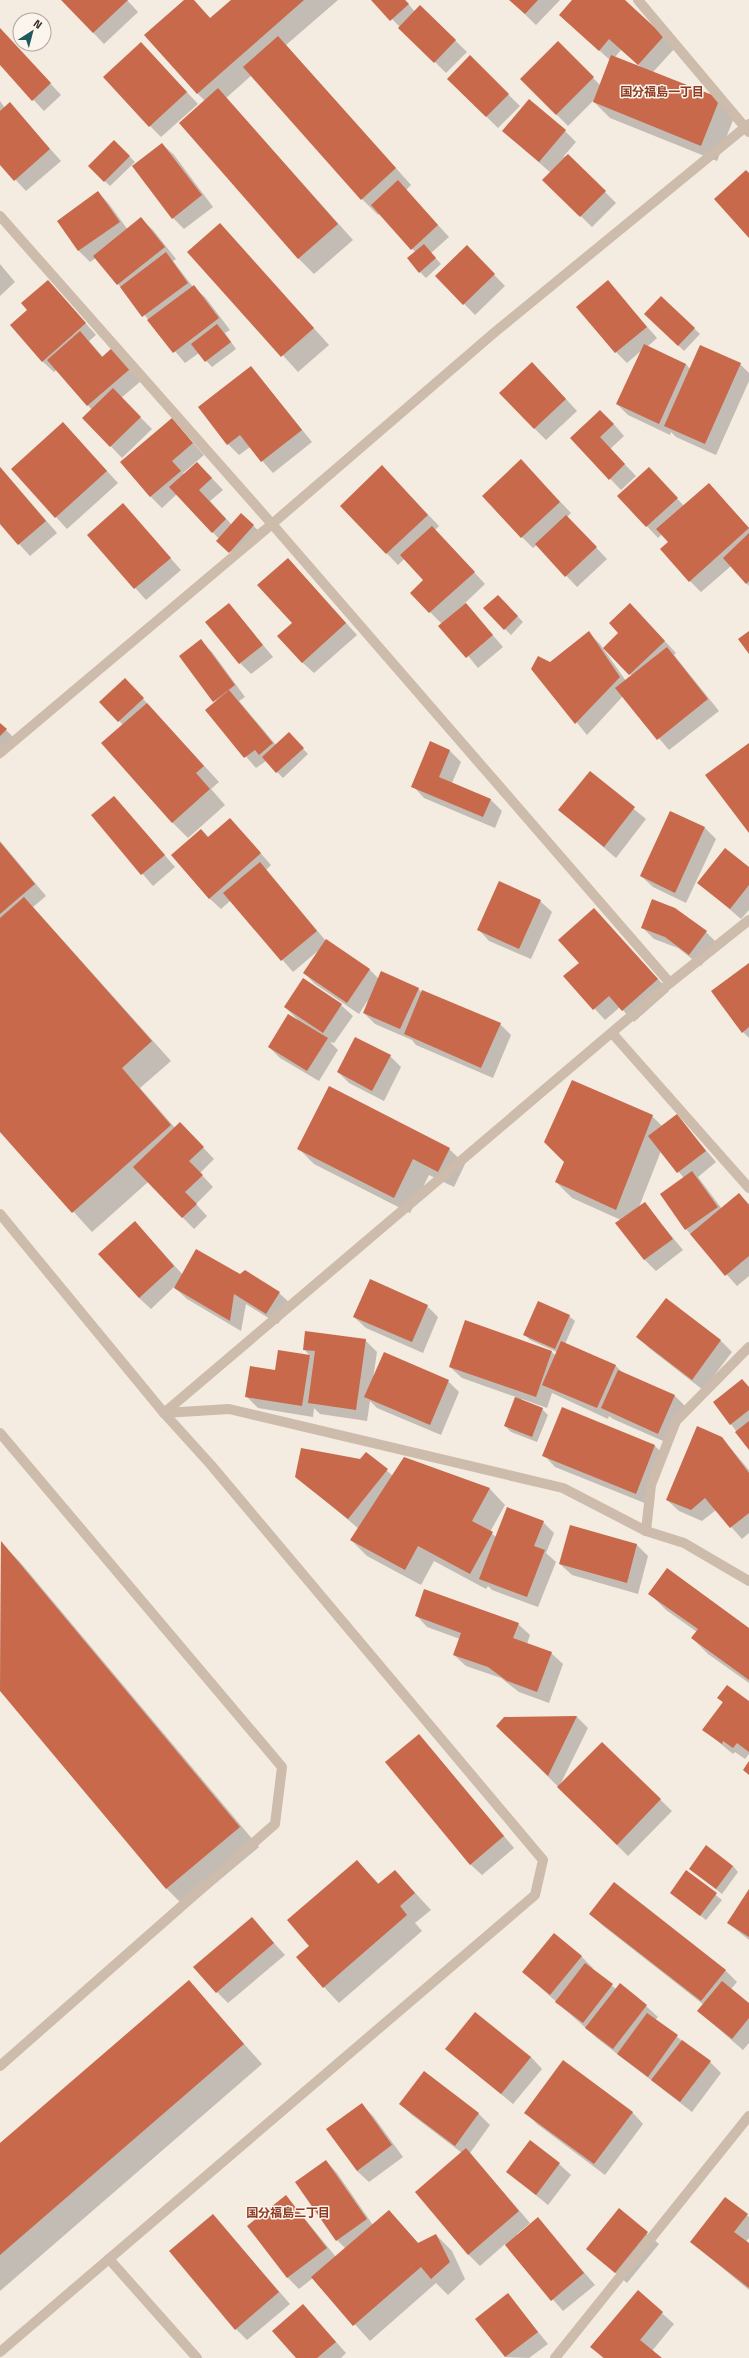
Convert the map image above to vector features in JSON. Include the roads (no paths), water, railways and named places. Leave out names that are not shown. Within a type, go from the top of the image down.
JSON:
[{"type":"street","points":[[0,753],[272,524],[495,332],[748,128],[638,0]]},
{"type":"street","points":[[0,216],[272,524],[670,983]]},
{"type":"street","points":[[164,1413],[670,983],[749,920]]},
{"type":"street","points":[[612,1032],[749,1188]]},
{"type":"street","points":[[0,1214],[164,1413],[222,1477],[543,1860],[535,1894],[0,2352]]},
{"type":"street","points":[[646,1531],[651,1485],[676,1421],[749,1347]]},
{"type":"street","points":[[164,1413],[228,1408],[563,1488],[646,1531],[684,1543],[749,1581]]},
{"type":"street","points":[[0,1433],[282,1767],[275,1824],[0,2066]]},
{"type":"street","points":[[555,2358],[748,2120]]},
{"type":"street","points":[[109,2259],[197,2358]]},
{"type":"district","name":"国分福島一丁目","points":[[662,91]]},
{"type":"district","name":"国分福島二丁目","points":[[288,2212]]}]
